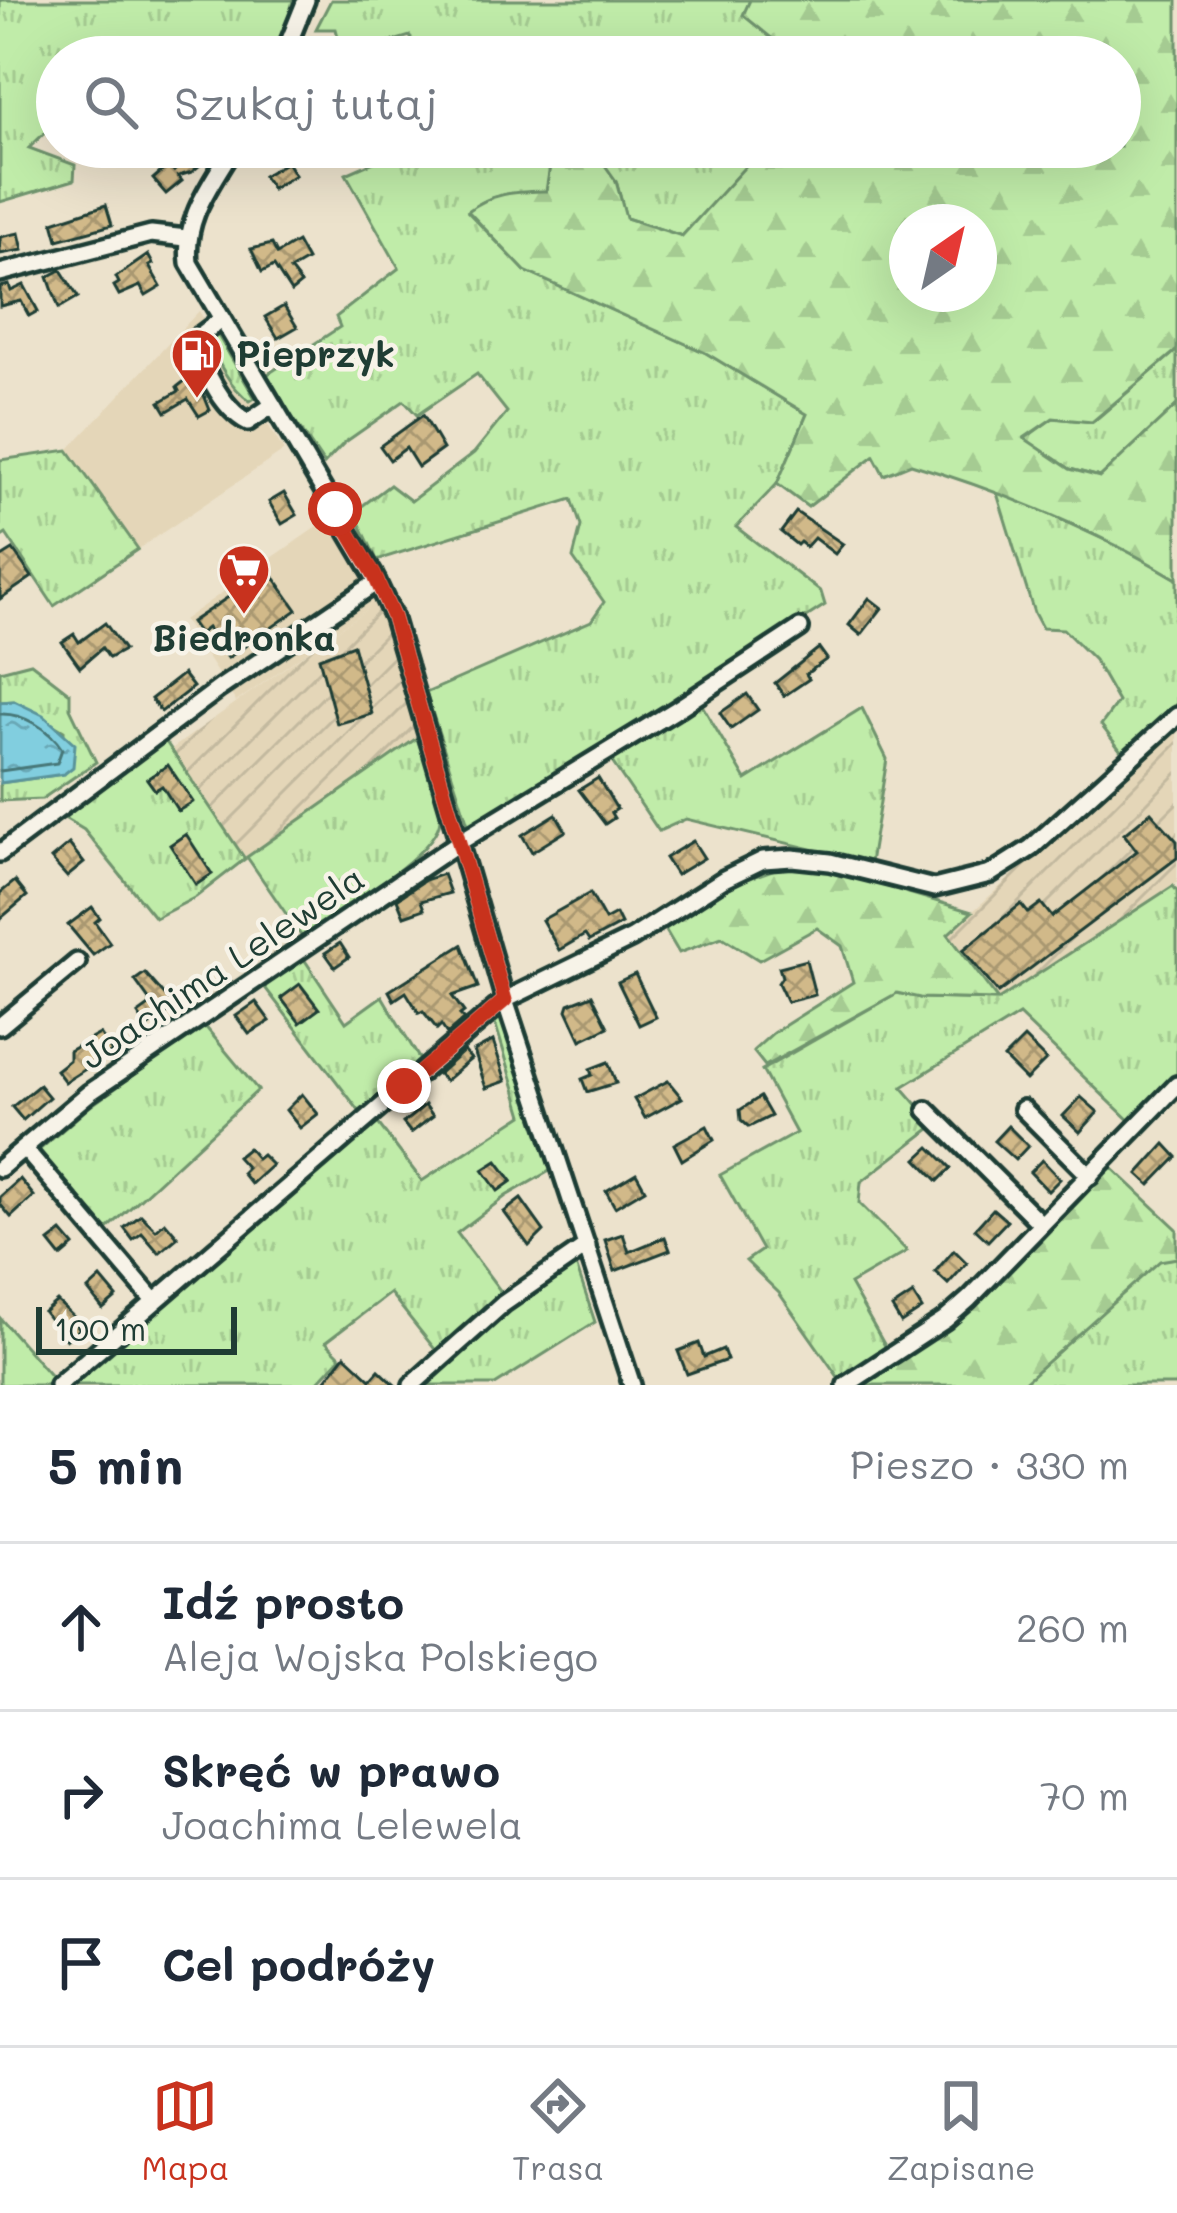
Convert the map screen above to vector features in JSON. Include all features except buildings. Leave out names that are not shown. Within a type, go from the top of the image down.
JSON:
[{"type":"street","points":[[291,36],[306,0]]},
{"type":"street","points":[[220,168],[197,206],[186,238],[189,263],[377,582],[393,617],[505,1000],[632,1385]]},
{"type":"street","points":[[0,273],[152,234],[186,238]]},
{"type":"street","points":[[222,319],[198,337],[199,356],[236,416],[248,422],[273,405]]},
{"type":"street","points":[[0,853],[202,701],[377,582]]},
{"type":"street","name":"Joachima Lelewela","points":[[0,1168],[89,1093],[458,842],[800,628]]},
{"type":"street","points":[[58,1385],[505,1000],[632,938],[763,860],[830,862],[934,888],[990,874],[1031,848],[1177,716]]},
{"type":"street","points":[[0,1026],[77,962]]},
{"type":"street","points":[[846,1385],[945,1320],[1177,1084]]},
{"type":"street","points":[[1023,1109],[1090,1175]]},
{"type":"street","points":[[927,1110],[1041,1224]]},
{"type":"street","points":[[24,1148],[154,1301]]},
{"type":"street","points":[[412,1385],[503,1304],[587,1246]]},
{"type":"shaded area","points":[[199,311],[284,451],[138,549],[68,450]]},
{"type":"shaded area","points":[[328,519],[374,599],[364,611],[236,702],[183,620]]},
{"type":"shaded area","points":[[374,599],[417,738],[245,859],[170,750],[364,611]]},
{"type":"shaded area","points":[[1177,725],[1177,883],[998,1000],[948,934]]},
{"type":"green space","points":[[0,0],[293,0],[281,36],[36,36],[36,141],[29,148],[36,151],[36,168],[75,168],[74,180],[0,202]]},
{"type":"green space","points":[[331,0],[750,0],[744,15],[770,36],[338,36],[336,29],[316,29]]},
{"type":"green space","points":[[750,0],[1177,0],[1177,350],[1092,422],[1053,418],[1024,438],[1070,469],[1100,477],[1177,405],[1177,579],[1080,528],[980,487],[911,464],[884,475],[874,456],[808,507],[777,484],[807,414],[706,353],[525,271],[468,211],[495,197],[546,191],[550,168],[607,168],[616,181],[626,218],[682,236],[744,168],[1141,168],[1141,36],[769,36],[743,15]]},
{"type":"green space","points":[[360,168],[745,168],[682,236],[626,218],[616,181],[506,194],[468,212],[525,271],[706,353],[807,414],[777,484],[736,527],[821,592],[825,605],[471,834],[426,693],[591,621],[604,602],[573,558],[581,526],[572,499],[377,560],[354,512],[390,485],[411,501],[474,453],[507,412],[477,374],[417,415],[404,401],[344,443],[324,464],[265,376],[340,327],[336,317],[399,268],[346,174]]},
{"type":"green space","points":[[217,334],[255,398],[250,401],[219,363],[212,336]]},
{"type":"green space","points":[[1177,350],[1177,405],[1100,477],[1070,469],[1024,439],[1053,418],[1093,422]]},
{"type":"green space","points":[[68,450],[138,549],[54,606],[6,534],[0,538],[0,460]]},
{"type":"green space","points":[[996,490],[1131,552],[1177,579],[1177,707],[1124,755],[1101,725],[1118,702],[1094,660],[1063,629],[1042,628],[1034,613]]},
{"type":"green space","points":[[31,663],[70,693],[70,708],[96,762],[42,799],[0,801],[0,783],[64,774],[64,731],[14,701],[0,702],[0,671]]},
{"type":"green space","points":[[699,700],[746,780],[862,708],[887,759],[870,863],[686,819],[659,831],[610,759]]},
{"type":"green space","points":[[162,736],[245,859],[196,897],[155,918],[84,830],[56,813]]},
{"type":"green space","points":[[417,738],[437,798],[436,832],[404,865],[302,937],[247,857]]},
{"type":"green space","points":[[786,865],[832,870],[972,912],[948,934],[998,1000],[897,993],[765,1066],[753,1051],[853,982],[842,946],[817,928],[759,960],[722,937],[679,953],[662,924],[742,881]]},
{"type":"green space","points":[[1173,886],[1177,891],[1177,1076],[1133,1124],[1019,1015],[902,1087],[935,1125],[861,1182],[859,1203],[907,1251],[850,1284],[889,1353],[841,1381],[779,1293],[746,1261],[762,1250],[720,1175],[796,1133],[762,1070],[897,993],[998,1000]]},
{"type":"green space","points":[[304,959],[346,1022],[382,996],[423,1065],[363,1116],[263,985]]},
{"type":"green space","points":[[506,1017],[553,1169],[506,1196],[457,1233],[505,1297],[437,1352],[390,1293],[326,1342],[341,1357],[320,1385],[68,1385],[374,1118],[422,1181],[523,1115],[491,1021]]},
{"type":"green space","points":[[204,1025],[258,1090],[103,1233],[38,1151],[89,1107]]},
{"type":"green space","points":[[1109,1165],[1177,1229],[1177,1258],[1160,1261],[1021,1385],[853,1385],[957,1318]]},
{"type":"green space","points":[[1177,1258],[1177,1385],[1021,1385],[1160,1260]]},
{"type":"green space","points":[[569,1264],[577,1268],[595,1322],[495,1385],[419,1385],[506,1307]]},
{"type":"green space","points":[[0,1318],[55,1381],[51,1385],[0,1385]]},
{"type":"water","points":[[14,701],[43,715],[75,744],[73,767],[64,774],[0,783],[0,702]]},
{"type":"place","name":"Pieprzyk","points":[[197,400]]},
{"type":"place","name":"Biedronka","points":[[244,616]]},
{"type":"route","points":[[335,509],[374,574],[393,617],[505,1000],[404,1086]]}]
